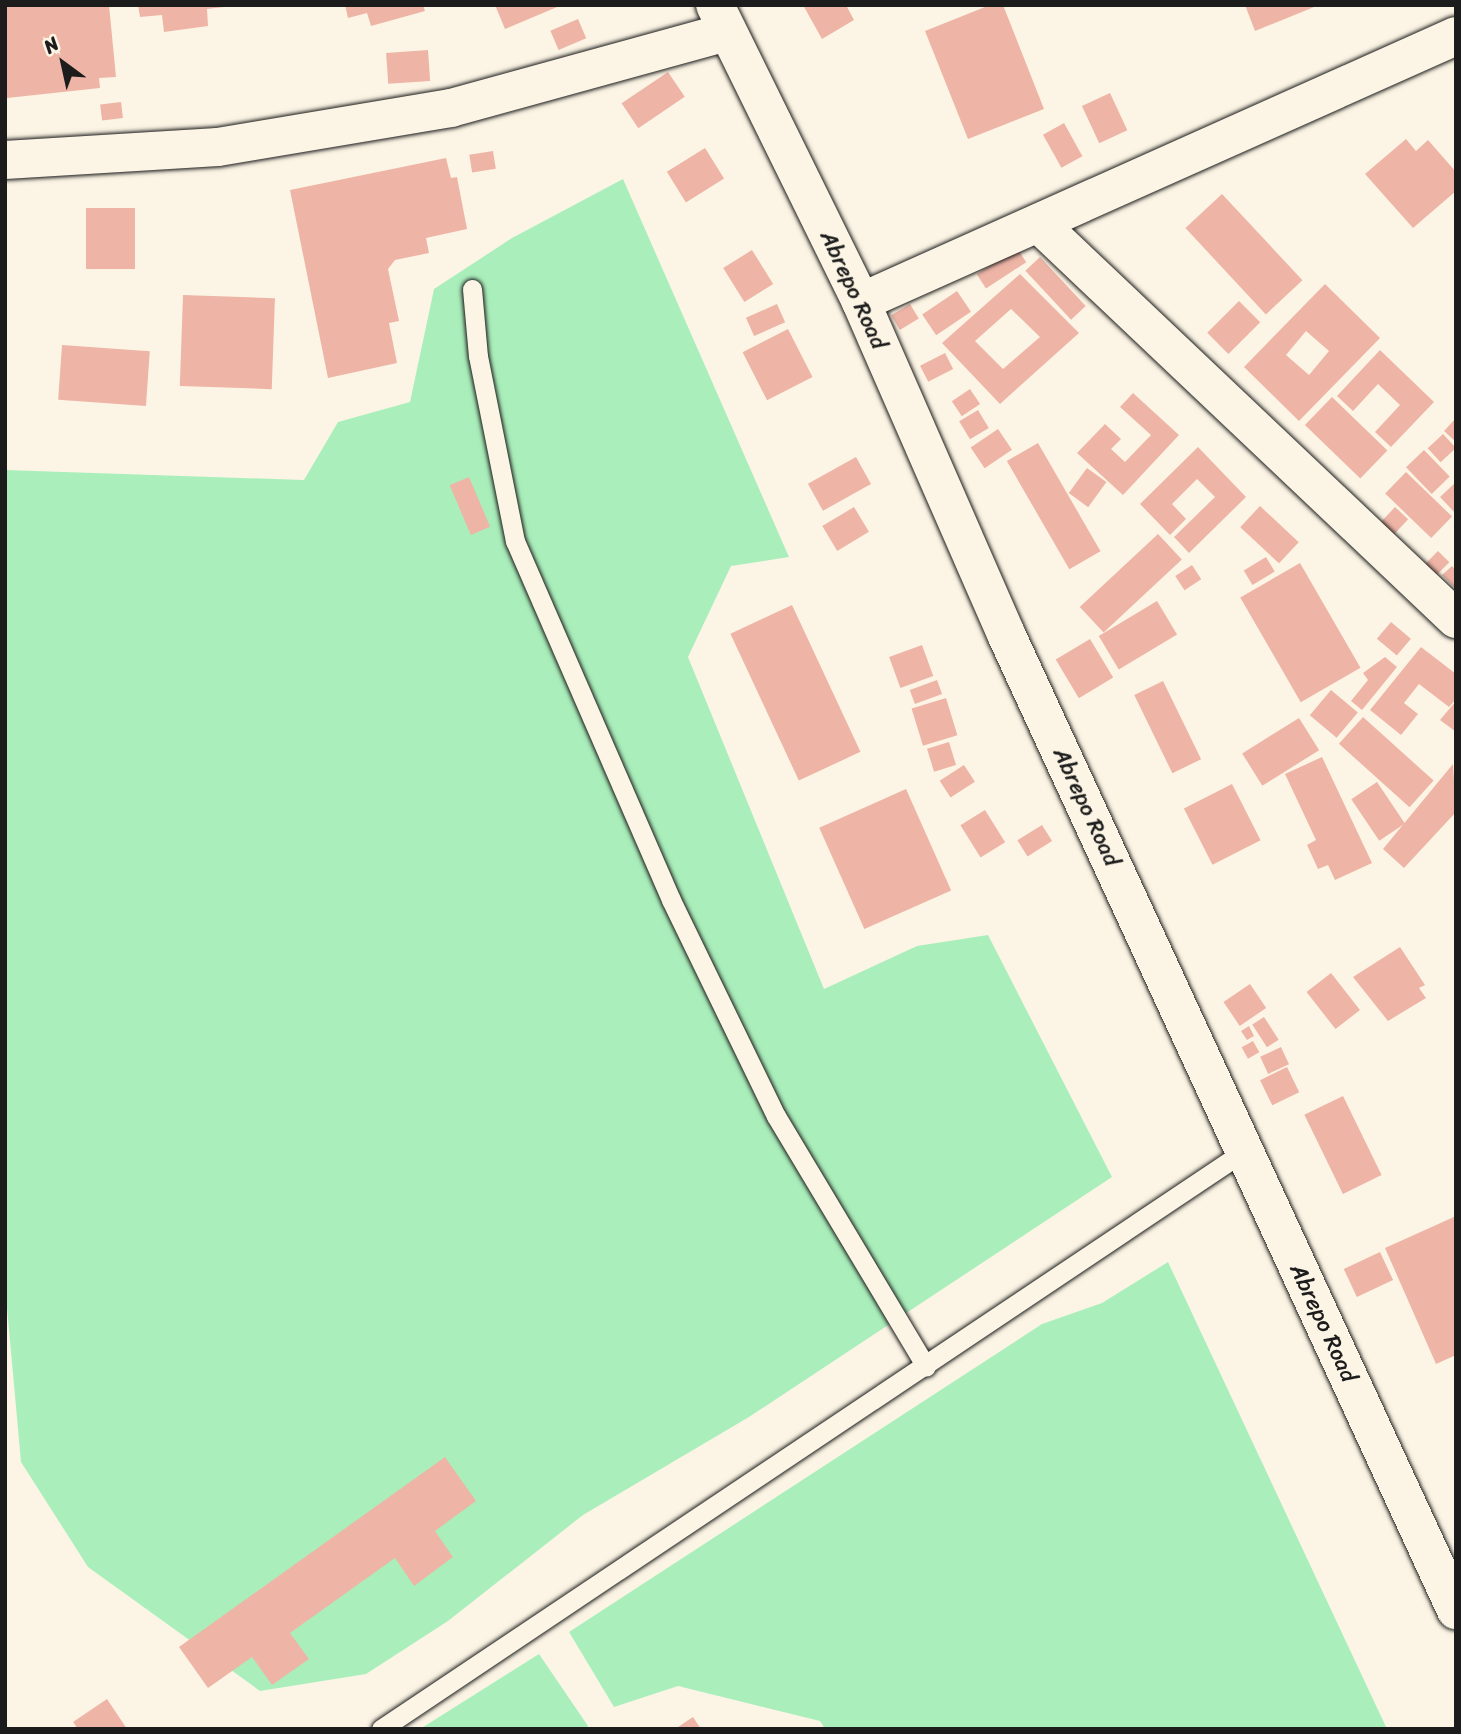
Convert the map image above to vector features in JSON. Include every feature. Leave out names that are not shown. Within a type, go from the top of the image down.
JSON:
[{"type":"street","points":[[5,159],[218,147],[452,108],[721,19]]},
{"type":"street","name":"Abrepo Road","points":[[721,19],[861,302],[1006,634],[1456,1610]]},
{"type":"street","points":[[861,302],[1456,36]]},
{"type":"street","points":[[1038,223],[1456,620]]},
{"type":"lane","points":[[472,289],[478,356],[515,541],[671,900],[776,1116],[926,1367]]},
{"type":"lane","points":[[381,1729],[926,1367],[1243,1152]]},
{"type":"green space","points":[[623,179],[789,557],[731,566],[688,657],[824,989],[917,946],[988,935],[1112,1177],[749,1417],[583,1515],[448,1621],[366,1674],[260,1691],[88,1567],[21,1462],[5,1286],[5,470],[304,480],[338,422],[410,402],[434,289],[512,238]]},
{"type":"green space","points":[[1168,1262],[1387,1729],[825,1729],[820,1721],[678,1686],[614,1707],[569,1632],[1042,1324],[1102,1303]]},
{"type":"green space","points":[[539,1654],[588,1726],[585,1729],[420,1729]]},
{"type":"building","points":[[5,5],[109,5],[116,77],[99,78],[100,88],[7,98]]},
{"type":"building","points":[[138,5],[224,7],[207,9],[208,26],[164,32],[162,15],[140,17]]},
{"type":"building","points":[[345,5],[423,5],[425,11],[371,26],[367,13],[348,18]]},
{"type":"building","points":[[495,5],[562,5],[505,29]]},
{"type":"building","points":[[803,5],[846,5],[854,20],[822,39]]},
{"type":"building","points":[[990,5],[1003,5],[1044,109],[968,139],[925,31]]},
{"type":"building","points":[[1245,5],[1319,5],[1255,31]]},
{"type":"building","points":[[578,19],[586,38],[559,50],[550,31]]},
{"type":"building","points":[[428,50],[430,81],[388,84],[386,53]]},
{"type":"building","points":[[668,72],[685,97],[638,128],[622,103]]},
{"type":"building","points":[[1110,93],[1127,130],[1099,143],[1082,106]]},
{"type":"building","points":[[121,102],[123,118],[102,120],[100,105]]},
{"type":"building","points":[[1064,123],[1082,156],[1061,168],[1043,135]]},
{"type":"building","points":[[1406,139],[1416,151],[1428,140],[1456,172],[1456,191],[1413,228],[1365,174]]},
{"type":"building","points":[[705,148],[724,179],[686,202],[667,172]]},
{"type":"building","points":[[493,151],[496,169],[472,173],[469,155]]},
{"type":"building","points":[[446,158],[451,178],[457,177],[467,229],[426,238],[429,253],[395,260],[388,269],[399,321],[389,323],[397,363],[328,378],[290,190]]},
{"type":"building","points":[[1222,194],[1302,280],[1266,314],[1185,228]]},
{"type":"building","points":[[86,208],[135,208],[135,269],[86,269]]},
{"type":"building","points":[[1017,248],[1026,262],[986,288],[977,274]]},
{"type":"building","points":[[752,250],[773,284],[744,302],[723,268]]},
{"type":"building","points":[[1040,257],[1086,306],[1071,320],[1025,271]]},
{"type":"building","points":[[1020,274],[1079,333],[1000,404],[942,343]],"holes":[[[1011,309],[1040,337],[1003,369],[975,341]]]},
{"type":"building","points":[[1325,284],[1380,338],[1299,421],[1244,367]],"holes":[[[1306,331],[1329,351],[1309,375],[1286,355]]]},
{"type":"building","points":[[957,291],[971,312],[936,335],[922,314]]},
{"type":"building","points":[[183,295],[275,298],[272,389],[180,386]]},
{"type":"building","points":[[1239,301],[1260,322],[1228,354],[1207,333]]},
{"type":"building","points":[[777,304],[785,322],[754,336],[746,318]]},
{"type":"building","points":[[910,304],[919,319],[900,330],[891,315]]},
{"type":"building","points":[[788,329],[813,377],[767,400],[743,352]]},
{"type":"building","points":[[62,345],[150,351],[146,406],[58,400]]},
{"type":"building","points":[[1380,350],[1434,402],[1391,447],[1375,432],[1400,405],[1378,384],[1353,411],[1337,396]]},
{"type":"building","points":[[945,353],[953,369],[928,382],[920,366]]},
{"type":"building","points":[[970,389],[980,404],[962,416],[952,401]]},
{"type":"building","points":[[1133,393],[1179,435],[1123,495],[1077,453],[1105,424],[1121,439],[1111,449],[1125,462],[1151,435],[1120,407]]},
{"type":"building","points":[[1332,397],[1387,450],[1360,479],[1305,425]]},
{"type":"building","points":[[978,410],[989,428],[970,439],[959,421]]},
{"type":"building","points":[[1456,418],[1456,442],[1444,431]]},
{"type":"building","points":[[998,429],[1012,450],[985,468],[971,447]]},
{"type":"building","points":[[1443,434],[1456,448],[1441,462],[1428,448]]},
{"type":"building","points":[[1038,443],[1100,551],[1069,569],[1007,461]]},
{"type":"building","points":[[1198,447],[1246,497],[1189,553],[1174,537],[1215,497],[1197,479],[1172,504],[1186,519],[1170,535],[1140,504]]},
{"type":"building","points":[[1424,450],[1450,477],[1432,494],[1406,467]]},
{"type":"building","points":[[856,457],[871,484],[823,511],[808,484]]},
{"type":"building","points":[[1087,468],[1106,482],[1088,507],[1069,493]]},
{"type":"building","points":[[1406,472],[1452,516],[1431,538],[1385,494]]},
{"type":"building","points":[[469,477],[490,527],[471,535],[450,485]]},
{"type":"building","points":[[1456,482],[1456,514],[1440,497]]},
{"type":"building","points":[[1260,506],[1299,542],[1279,563],[1240,527]]},
{"type":"building","points":[[854,507],[869,532],[837,551],[822,526]]},
{"type":"building","points":[[1395,507],[1408,519],[1391,538],[1378,525]]},
{"type":"building","points":[[1158,534],[1182,560],[1104,633],[1080,607]]},
{"type":"building","points":[[1438,551],[1449,562],[1435,576],[1424,565]]},
{"type":"building","points":[[1266,557],[1275,572],[1252,585],[1244,570]]},
{"type":"building","points":[[1300,563],[1360,668],[1301,702],[1240,598]]},
{"type":"building","points":[[1192,565],[1201,579],[1184,590],[1175,576]]},
{"type":"building","points":[[1452,566],[1456,570],[1456,589],[1442,575]]},
{"type":"building","points":[[1157,601],[1177,634],[1119,669],[1099,636]]},
{"type":"building","points":[[792,605],[860,752],[799,781],[730,634]]},
{"type":"building","points":[[1391,622],[1411,639],[1397,656],[1377,639]]},
{"type":"building","points":[[1090,639],[1113,678],[1079,698],[1056,660]]},
{"type":"building","points":[[922,645],[933,676],[900,688],[889,657]]},
{"type":"building","points":[[1421,647],[1456,674],[1456,699],[1449,707],[1419,684],[1404,703],[1418,714],[1401,735],[1370,710]]},
{"type":"building","points":[[1385,657],[1397,667],[1362,710],[1351,701],[1368,680],[1363,673]]},
{"type":"building","points":[[937,680],[942,694],[915,704],[910,690]]},
{"type":"building","points":[[1163,681],[1201,759],[1172,773],[1134,695]]},
{"type":"building","points":[[1331,690],[1358,712],[1337,738],[1310,715]]},
{"type":"building","points":[[946,698],[957,735],[923,746],[912,709]]},
{"type":"building","points":[[1456,701],[1456,732],[1440,720]]},
{"type":"building","points":[[1363,717],[1434,781],[1410,807],[1339,744]]},
{"type":"building","points":[[1299,718],[1319,750],[1262,786],[1242,754]]},
{"type":"building","points":[[949,742],[956,765],[934,772],[927,749]]},
{"type":"building","points":[[1322,757],[1372,863],[1335,880],[1328,865],[1318,869],[1307,845],[1316,840],[1285,774]]},
{"type":"building","points":[[1453,764],[1456,812],[1404,868],[1383,849]]},
{"type":"building","points":[[964,765],[975,782],[951,798],[940,781]]},
{"type":"building","points":[[1377,782],[1405,823],[1379,841],[1351,799]]},
{"type":"building","points":[[1232,784],[1261,840],[1212,865],[1184,809]]},
{"type":"building","points":[[906,789],[951,890],[864,929],[819,828]]},
{"type":"building","points":[[985,810],[1005,842],[981,858],[960,825]]},
{"type":"building","points":[[1042,825],[1052,841],[1027,856],[1017,840]]},
{"type":"building","points":[[1400,947],[1425,985],[1419,988],[1426,998],[1388,1021],[1353,977]]},
{"type":"building","points":[[1331,973],[1360,1010],[1336,1029],[1307,992]]},
{"type":"building","points":[[1250,984],[1266,1008],[1240,1026],[1223,1002]]},
{"type":"building","points":[[1264,1017],[1279,1040],[1267,1047],[1252,1025]]},
{"type":"building","points":[[1249,1026],[1254,1036],[1247,1040],[1241,1031]]},
{"type":"building","points":[[1253,1041],[1259,1052],[1248,1059],[1242,1047]]},
{"type":"building","points":[[1281,1047],[1289,1064],[1268,1074],[1260,1057]]},
{"type":"building","points":[[1287,1067],[1299,1092],[1272,1105],[1260,1080]]},
{"type":"building","points":[[1343,1096],[1382,1175],[1343,1194],[1304,1115]]},
{"type":"building","points":[[1456,1216],[1456,1355],[1436,1364],[1385,1248]]},
{"type":"building","points":[[1380,1252],[1393,1280],[1357,1297],[1344,1269]]},
{"type":"building","points":[[445,1457],[476,1501],[435,1531],[453,1557],[414,1586],[395,1558],[290,1633],[309,1659],[272,1685],[252,1657],[208,1688],[179,1647]]},
{"type":"building","points":[[107,1699],[127,1729],[78,1729],[73,1722]]},
{"type":"building","points":[[693,1717],[701,1729],[675,1729]]}]
